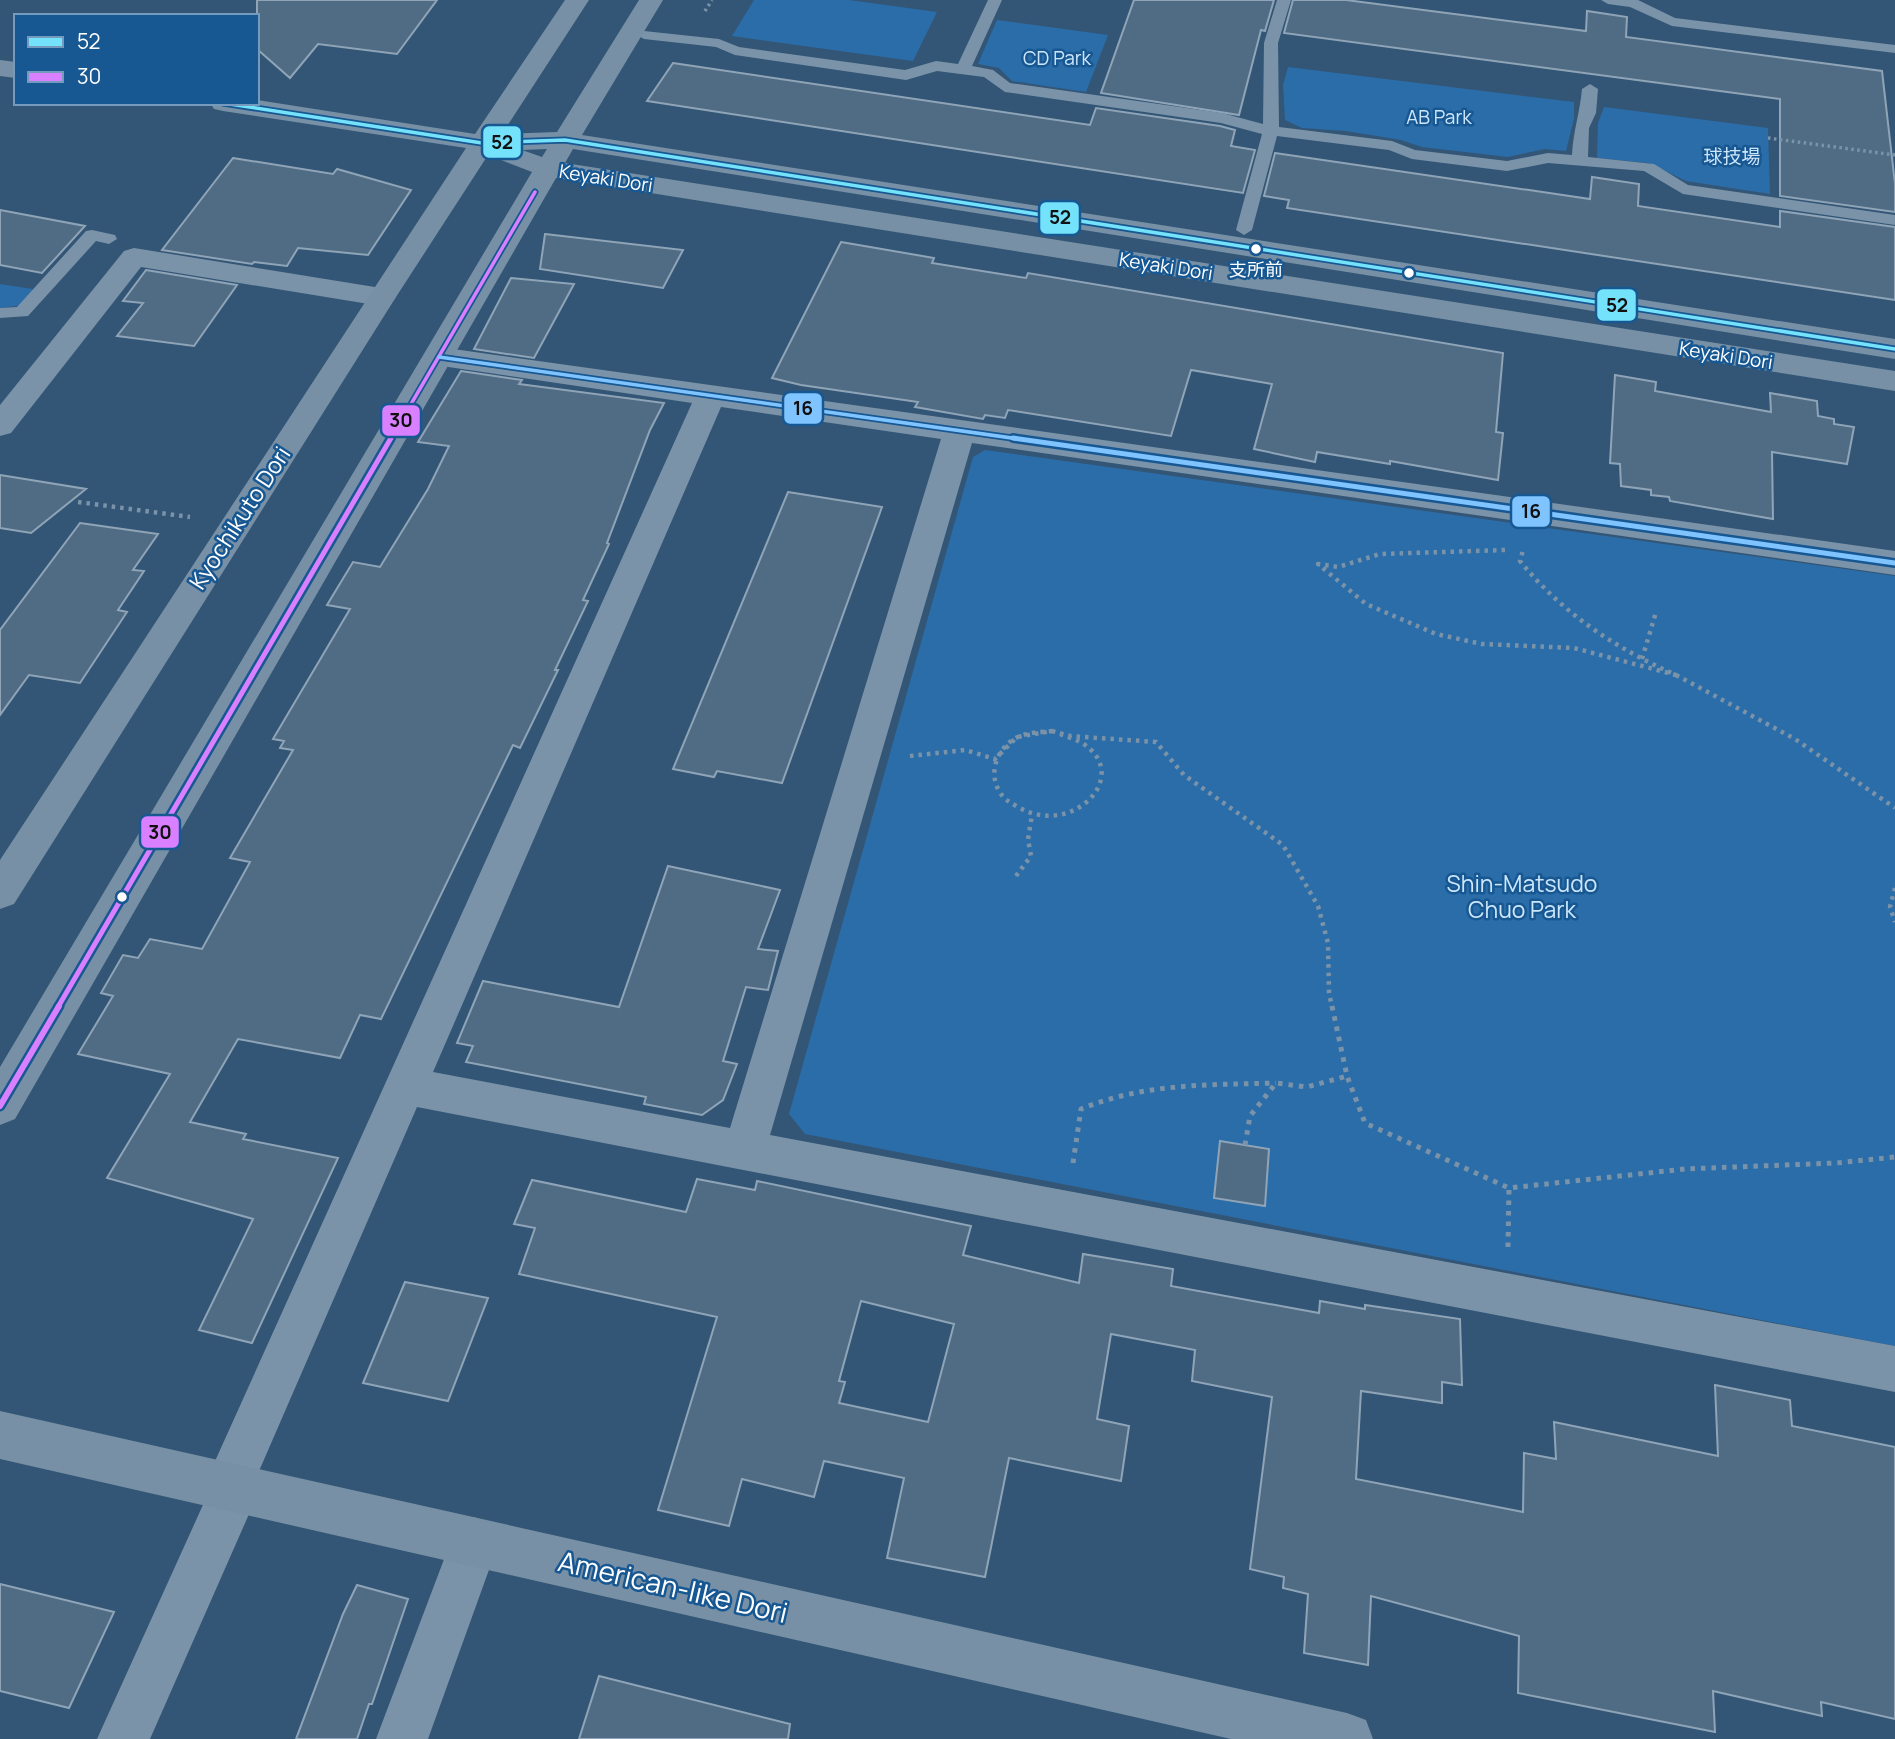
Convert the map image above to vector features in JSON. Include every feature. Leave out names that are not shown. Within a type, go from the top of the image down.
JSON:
[{"type":"street","name":"Kyochikuto Dori","points":[[0,893],[381,298],[577,0]]},
{"type":"street","points":[[0,1106],[565,140],[651,0]]},
{"type":"street","name":"Keyaki Dori","points":[[236,105],[482,143],[565,140],[1895,349]]},
{"type":"street","name":"Keyaki Dori","points":[[482,143],[548,169],[1895,381]]},
{"type":"street","points":[[0,426],[134,257],[381,298]]},
{"type":"street","points":[[439,357],[1895,563]]},
{"type":"street","points":[[123,1739],[406,1086],[710,397]]},
{"type":"street","points":[[745,1148],[959,432]]},
{"type":"street","points":[[406,1086],[745,1148],[1895,1369]]},
{"type":"street","name":"American-like Dori","points":[[0,1435],[1347,1739]]},
{"type":"street","points":[[402,1739],[474,1542]]},
{"type":"lane","points":[[963,70],[995,0]]},
{"type":"lane","points":[[1244,230],[1271,131],[1270,43],[1284,0]]},
{"type":"lane","points":[[1608,0],[1633,3],[1672,22],[1895,49]]},
{"type":"lane","points":[[644,34],[719,43],[736,51],[906,75],[936,66],[988,73],[1005,87],[1222,118],[1271,131],[1392,146],[1412,155],[1507,166],[1548,158],[1648,167],[1683,189],[1895,220]]},
{"type":"lane","points":[[1580,160],[1581,128],[1588,113],[1590,89]]},
{"type":"lane","points":[[0,313],[22,312],[92,235],[109,239]]},
{"type":"path","points":[[1768,138],[1895,155]]},
{"type":"path","points":[[78,502],[195,518]]},
{"type":"path","points":[[1502,507],[1512,538],[1524,552],[1520,561],[1531,577],[1594,630],[1622,649],[1796,739],[1895,808]]},
{"type":"path","points":[[1512,538],[1510,550],[1380,554],[1338,567],[1318,564],[1366,604],[1436,634],[1482,644],[1574,648],[1676,675]]},
{"type":"path","points":[[1642,659],[1656,612]]},
{"type":"path","points":[[1070,736],[1097,756],[1102,771],[1101,785],[1094,799],[1074,812],[1049,817],[1031,815],[1003,797],[992,773],[995,759],[1017,737],[1052,731],[1070,736],[1156,742],[1184,775],[1283,845],[1318,906],[1328,943],[1329,993],[1348,1076],[1365,1123],[1509,1188],[1685,1169],[1836,1163],[1895,1157]]},
{"type":"path","points":[[862,751],[908,757],[965,750],[995,759]]},
{"type":"path","points":[[1016,876],[1031,856],[1028,839],[1031,815]]},
{"type":"path","points":[[1895,888],[1890,907],[1895,922]]},
{"type":"path","points":[[1063,1209],[1081,1109],[1102,1099],[1169,1086],[1276,1083],[1307,1087],[1348,1076]]},
{"type":"path","points":[[1245,1145],[1250,1116],[1276,1083]]},
{"type":"path","points":[[1507,1294],[1509,1188]]},
{"type":"green space","points":[[754,0],[849,0],[937,12],[913,61],[732,36]]},
{"type":"green space","name":"CD Park","points":[[997,20],[1108,35],[1086,92],[1012,81],[999,68],[978,64]]},
{"type":"green space","name":"AB Park","points":[[1288,67],[1574,102],[1574,118],[1566,151],[1545,149],[1508,157],[1422,147],[1401,140],[1346,131],[1302,128],[1285,120],[1283,85]]},
{"type":"green space","name":"球技場","points":[[1604,107],[1768,128],[1770,194],[1686,181],[1649,163],[1597,158],[1598,123]]},
{"type":"green space","points":[[0,284],[39,290],[25,305],[0,308]]},
{"type":"green space","name":"Shin-Matsudo Chuo Park","points":[[985,450],[1895,576],[1895,1346],[805,1134],[789,1114],[973,457]]},
{"type":"building","points":[[257,0],[437,0],[397,54],[318,44],[290,78],[259,51]]},
{"type":"building","points":[[1134,0],[1274,0],[1265,31],[1261,30],[1239,115],[1101,93]]},
{"type":"building","points":[[1293,0],[1346,0],[1586,31],[1587,11],[1627,17],[1626,37],[1882,71],[1895,184],[1895,212],[1780,196],[1780,99],[1284,33]]},
{"type":"building","points":[[673,63],[1090,125],[1096,108],[1220,126],[1235,130],[1231,146],[1255,150],[1243,193],[647,101]]},
{"type":"building","points":[[1275,153],[1590,199],[1592,177],[1639,184],[1638,206],[1780,227],[1780,211],[1895,227],[1895,300],[1287,208],[1289,200],[1264,196]]},
{"type":"building","points":[[233,158],[333,174],[337,169],[411,190],[368,255],[298,248],[287,266],[254,262],[252,264],[162,250]]},
{"type":"building","points":[[0,210],[85,226],[42,273],[0,265]]},
{"type":"building","points":[[545,234],[683,250],[663,288],[540,269]]},
{"type":"building","points":[[841,242],[934,258],[932,263],[1026,278],[1028,273],[1503,353],[1496,432],[1503,433],[1498,480],[1390,461],[1390,464],[1317,452],[1315,462],[1254,449],[1272,384],[1191,370],[1171,436],[1008,410],[1005,418],[985,415],[983,419],[915,407],[918,402],[801,385],[772,378]]},
{"type":"building","points":[[146,270],[237,285],[194,346],[117,336],[143,303],[123,301]]},
{"type":"building","points":[[511,278],[574,284],[534,358],[474,349]]},
{"type":"building","points":[[461,371],[522,380],[519,384],[664,403],[650,430],[607,543],[609,544],[583,600],[588,601],[555,670],[558,670],[520,748],[513,745],[381,1019],[360,1015],[340,1058],[238,1039],[190,1122],[246,1134],[243,1139],[338,1158],[252,1343],[199,1330],[253,1219],[107,1178],[170,1074],[78,1054],[113,996],[101,993],[123,955],[138,958],[150,939],[202,949],[250,862],[230,858],[293,750],[280,748],[284,741],[273,739],[350,609],[327,605],[353,562],[380,567],[428,489],[449,446],[418,442]]},
{"type":"building","points":[[1615,375],[1656,382],[1655,391],[1771,412],[1770,393],[1817,401],[1818,416],[1834,419],[1834,424],[1854,427],[1847,464],[1772,452],[1773,519],[1670,501],[1669,497],[1651,495],[1651,490],[1621,486],[1620,464],[1610,463]]},
{"type":"building","points":[[0,475],[86,489],[31,533],[0,528]]},
{"type":"building","points":[[788,492],[882,507],[782,783],[717,771],[714,777],[673,769]]},
{"type":"building","points":[[80,523],[158,534],[133,570],[144,571],[118,610],[127,612],[80,683],[29,675],[0,715],[0,630]]},
{"type":"building","points":[[668,866],[780,890],[758,949],[778,951],[768,990],[746,987],[723,1061],[737,1064],[723,1100],[702,1115],[644,1104],[646,1097],[466,1062],[473,1046],[457,1043],[483,981],[619,1007]]},
{"type":"building","points":[[1220,1141],[1269,1149],[1265,1206],[1214,1198]]},
{"type":"building","points":[[697,1179],[755,1190],[757,1181],[971,1226],[963,1255],[1079,1283],[1083,1254],[1173,1269],[1171,1286],[1319,1313],[1320,1301],[1365,1309],[1365,1305],[1460,1319],[1462,1385],[1442,1382],[1442,1403],[1361,1391],[1356,1479],[1523,1512],[1524,1453],[1556,1459],[1554,1422],[1718,1456],[1715,1385],[1790,1400],[1792,1426],[1895,1447],[1895,1719],[1821,1702],[1822,1716],[1713,1691],[1715,1732],[1518,1693],[1519,1636],[1371,1596],[1368,1665],[1304,1653],[1308,1594],[1283,1588],[1284,1577],[1250,1569],[1272,1397],[1192,1381],[1195,1350],[1111,1334],[1097,1419],[1129,1426],[1121,1481],[1009,1458],[985,1577],[887,1558],[904,1478],[824,1461],[814,1497],[742,1479],[729,1526],[658,1510],[717,1317],[519,1274],[535,1228],[514,1224],[532,1180],[686,1212]],"holes":[[[861,1301],[954,1324],[928,1422],[839,1403],[845,1382],[839,1381]]]},
{"type":"building","points":[[405,1282],[488,1298],[448,1401],[363,1383]]},
{"type":"building","points":[[0,1584],[114,1612],[69,1708],[0,1691]]},
{"type":"building","points":[[357,1585],[408,1599],[372,1704],[369,1704],[357,1739],[296,1739],[343,1614]]},
{"type":"building","points":[[599,1676],[790,1724],[788,1739],[579,1739]]},
{"type":"transit line","name":"52","points":[[236,105],[482,143],[565,140],[1895,349]]},
{"type":"transit line","name":"30","points":[[0,1106],[535,192]]},
{"type":"transit line","name":"16","points":[[439,357],[1895,563]]},
{"type":"place","name":"支所前","points":[[1256,249]]}]
